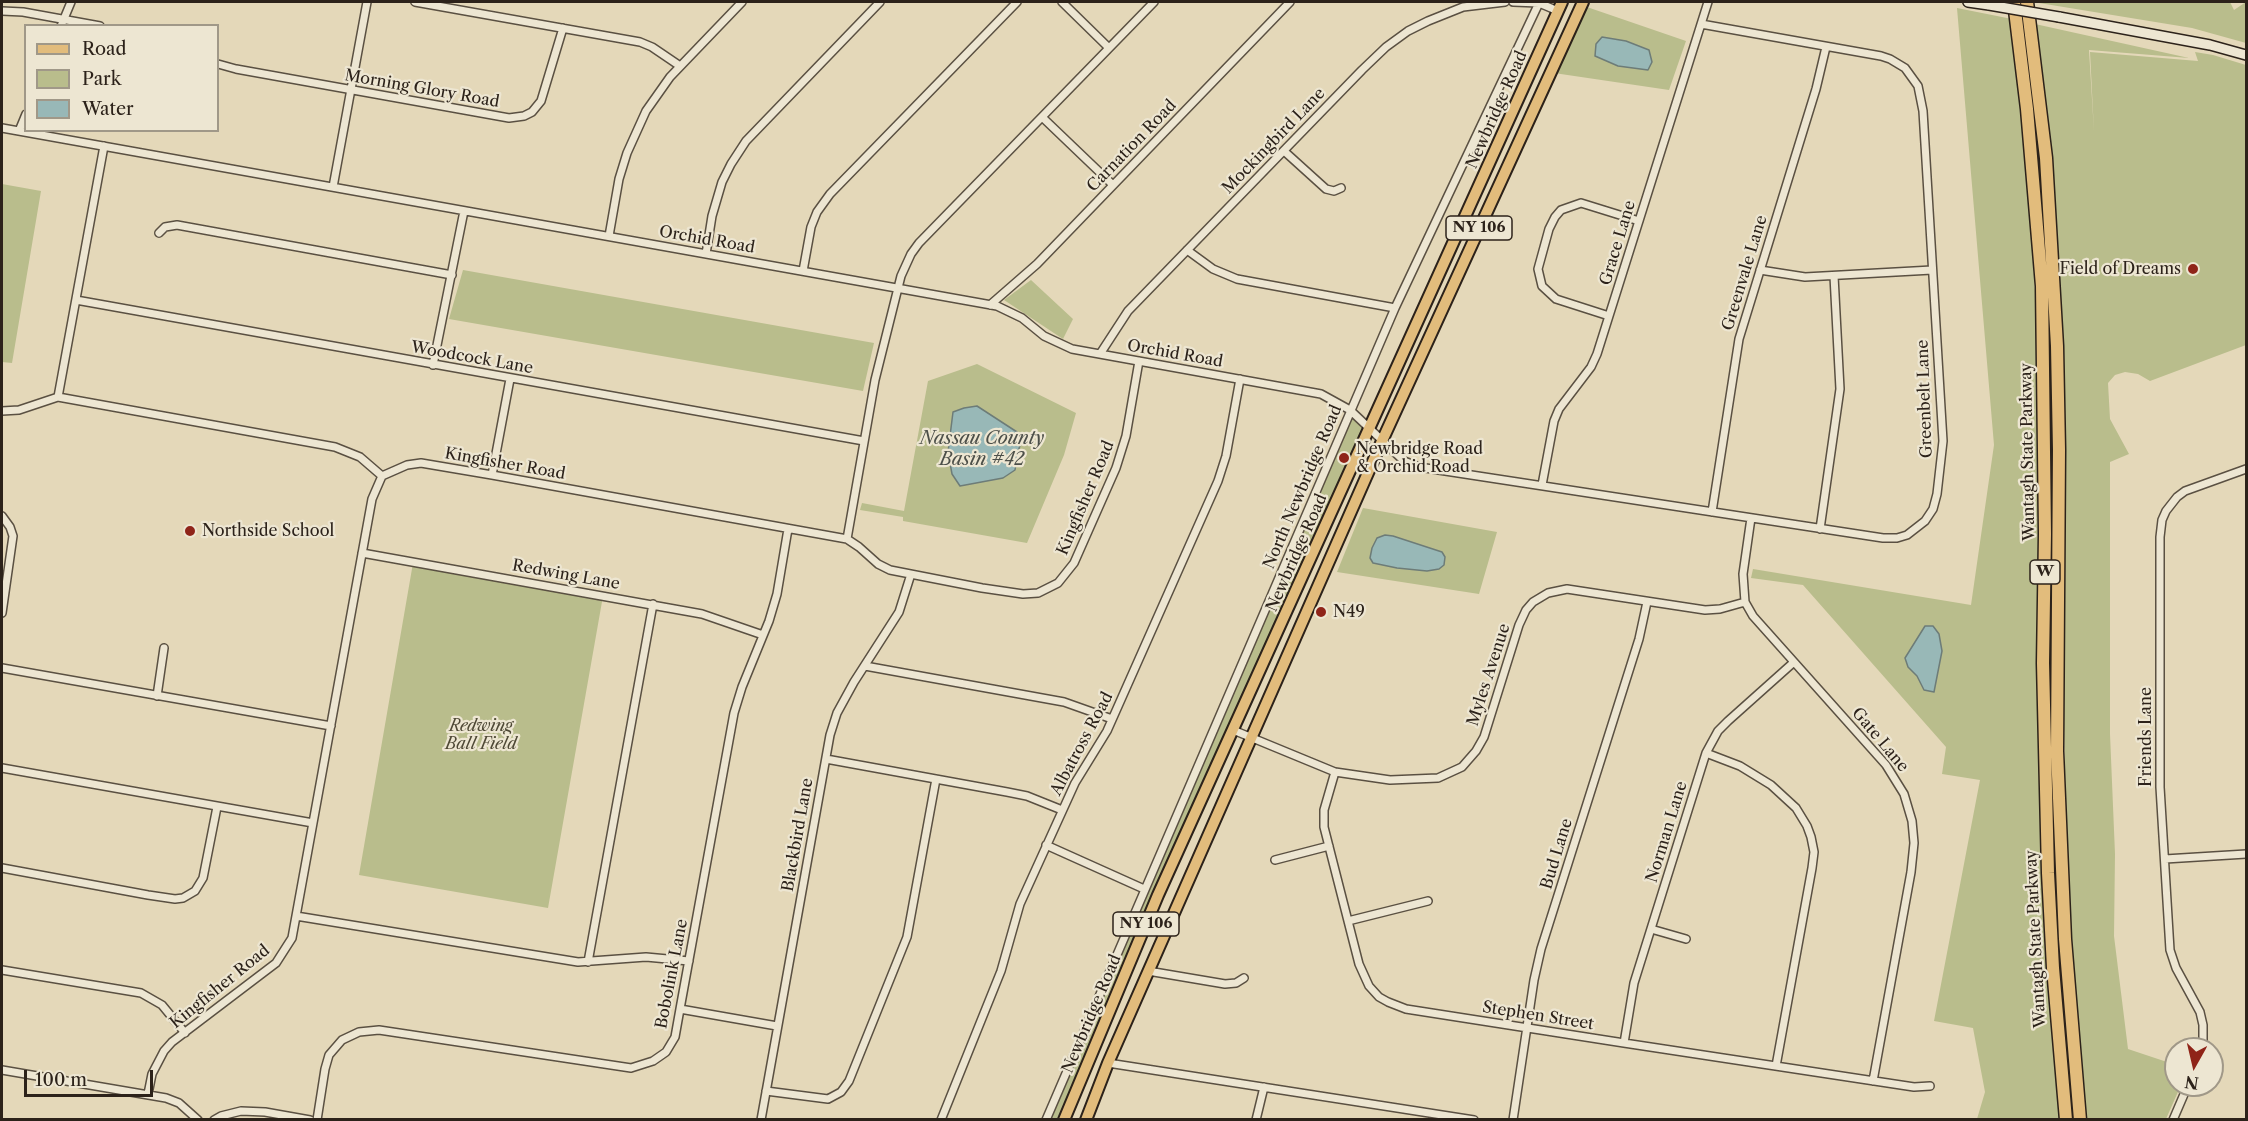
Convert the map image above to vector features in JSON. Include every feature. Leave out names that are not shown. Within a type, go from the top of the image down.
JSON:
[{"type":"highway","name":"Wantagh State Parkway","points":[[2014,2],[2028,120],[2042,286],[2046,534],[2043,663],[2048,873],[2053,968],[2066,1119]]},
{"type":"highway","name":"Wantagh State Parkway","points":[[2027,2],[2046,158],[2056,335],[2059,450],[2057,762],[2065,939],[2080,1119]]},
{"type":"main road","name":"Newbridge Road","points":[[1086,1119],[1148,971],[1382,441],[1583,2]]},
{"type":"main road","points":[[1968,2],[2210,45],[2247,55]]},
{"type":"main road","name":"Newbridge Road","points":[[1064,1119],[1158,895],[1560,6]]},
{"type":"main road","points":[[1484,175],[1500,182]]},
{"type":"street","points":[[62,22],[71,2]]},
{"type":"street","points":[[333,187],[367,2]]},
{"type":"street","points":[[415,2],[457,5],[640,42],[652,46],[680,66]]},
{"type":"street","points":[[609,236],[620,179],[637,128],[661,88],[742,2]]},
{"type":"street","points":[[706,254],[712,216],[722,182],[746,141],[880,2]]},
{"type":"street","points":[[803,271],[811,227],[817,212],[830,194],[1017,2]]},
{"type":"street","points":[[1062,2],[1109,48]]},
{"type":"street","points":[[847,539],[875,380],[898,288],[907,262],[919,243],[1154,2]]},
{"type":"street","name":"Carnation Road","points":[[990,305],[1036,264],[1290,2]]},
{"type":"street","name":"Mockingbird Lane","points":[[1100,354],[1128,311],[1386,47],[1408,31],[1463,7],[1505,2]]},
{"type":"street","points":[[1513,2],[1560,6]]},
{"type":"street","name":"Grace Lane","points":[[1542,486],[1554,421],[1567,397],[1591,367],[1708,2]]},
{"type":"street","name":"North Newbridge Road","points":[[1046,1119],[1395,308],[1539,3]]},
{"type":"street","points":[[2,11],[23,12],[62,22],[81,24]]},
{"type":"street","name":"Greenbelt Lane","points":[[1382,441],[1404,461],[1419,467],[1883,538],[1897,538],[1918,528],[1933,509],[1943,441],[1923,111],[1918,86],[1905,68],[1890,58],[1701,24]]},
{"type":"street","name":"Morning Glory Road","points":[[219,64],[509,118],[524,116],[532,112],[541,101],[563,28]]},
{"type":"street","name":"Greenvale Lane","points":[[1712,512],[1739,339],[1816,89],[1826,46]]},
{"type":"street","points":[[1042,117],[1113,185]]},
{"type":"street","points":[[19,131],[24,119]]},
{"type":"street","name":"Orchid Road","points":[[2,128],[24,132]]},
{"type":"street","name":"Orchid Road","points":[[25,132],[990,305],[1009,310],[1056,343],[1072,349],[1321,394],[1336,400],[1350,410],[1382,441]]},
{"type":"street","points":[[58,398],[104,146]]},
{"type":"street","points":[[1284,151],[1326,189],[1341,188]]},
{"type":"street","points":[[1609,316],[1556,299],[1542,286],[1538,269],[1550,229],[1555,217],[1562,210],[1581,203],[1639,221]]},
{"type":"street","points":[[433,365],[441,315],[452,275],[464,211]]},
{"type":"street","points":[[159,232],[165,227],[177,225],[452,275]]},
{"type":"street","points":[[1187,250],[1213,269],[1237,279],[1395,308]]},
{"type":"street","points":[[1760,270],[1805,277],[1932,270]]},
{"type":"street","points":[[1820,529],[1840,389],[1834,276]]},
{"type":"street","name":"Woodcock Lane","points":[[76,300],[864,441]]},
{"type":"street","name":"Kingfisher Road","points":[[148,1094],[152,1074],[159,1059],[172,1042],[276,963],[292,938],[372,499],[382,476],[407,465],[422,463],[847,539],[860,547],[878,564],[890,570],[1023,594],[1038,593],[1058,583],[1074,563],[1116,468],[1126,436],[1139,361]]},
{"type":"street","points":[[492,476],[510,378]]},
{"type":"street","name":"Albatross Road","points":[[941,1119],[1001,971],[1020,904],[1062,810],[1112,719],[1218,481],[1226,456],[1239,379]]},
{"type":"street","points":[[2,411],[19,410],[58,398],[335,447],[360,457],[382,476]]},
{"type":"street","name":"Friends Lane","points":[[2202,1037],[2200,1012],[2176,969],[2170,950],[2160,787],[2160,537],[2162,520],[2170,505],[2185,491],[2247,468]]},
{"type":"street","points":[[2,516],[10,526],[13,537],[2,613]]},
{"type":"street","points":[[1745,602],[1743,574],[1751,518]]},
{"type":"street","name":"Bobolink Lane","points":[[317,1119],[329,1055],[342,1040],[359,1032],[378,1030],[631,1068],[654,1061],[666,1052],[675,1037],[734,713],[777,594],[788,529]]},
{"type":"street","name":"Redwing Lane","points":[[362,553],[653,604],[702,614],[763,634]]},
{"type":"street","name":"Blackbird Lane","points":[[761,1119],[830,735],[837,713],[854,682],[898,612],[911,574]]},
{"type":"street","name":"Myles Avenue","points":[[1233,730],[1335,772],[1390,780],[1422,780],[1449,774],[1468,761],[1484,737],[1519,625],[1526,610],[1533,602],[1548,593],[1567,590],[1705,610],[1720,609],[1745,602]]},
{"type":"street","name":"Bud Lane","points":[[1512,1119],[1541,949],[1639,639],[1647,602]]},
{"type":"street","name":"Gate Lane","points":[[1745,602],[1753,616],[1886,765],[1904,794],[1912,821],[1914,843],[1911,872],[1873,1081]]},
{"type":"street","points":[[588,962],[653,604]]},
{"type":"street","points":[[157,696],[164,648]]},
{"type":"street","name":"Norman Lane","points":[[1624,1043],[1634,983],[1706,753],[1718,730],[1794,662]]},
{"type":"street","points":[[865,666],[1064,702],[1112,719]]},
{"type":"street","points":[[2,668],[331,726]]},
{"type":"street","points":[[1706,753],[1740,766],[1771,785],[1796,808],[1807,825],[1811,837],[1814,852],[1812,868],[1776,1066]]},
{"type":"street","points":[[826,759],[1027,796],[1062,810]]},
{"type":"street","points":[[2,768],[313,823]]},
{"type":"street","name":"Stephen Street","points":[[1335,772],[1323,817],[1329,846],[1364,978],[1379,997],[1388,1002],[1406,1009],[1527,1028],[1914,1087],[1930,1086]]},
{"type":"street","points":[[766,1091],[828,1099],[841,1092],[849,1081],[907,937],[936,779]]},
{"type":"street","points":[[2,868],[148,895],[183,898],[195,891],[203,878],[217,807]]},
{"type":"street","points":[[1046,845],[1144,889]]},
{"type":"street","points":[[1275,861],[1329,846]]},
{"type":"street","points":[[2165,859],[2247,854]]},
{"type":"street","points":[[1348,921],[1428,901]]},
{"type":"street","points":[[296,916],[588,962],[646,957],[689,961]]},
{"type":"street","points":[[1651,929],[1686,939]]},
{"type":"street","points":[[2,970],[141,993],[162,1005],[185,1033]]},
{"type":"street","points":[[1148,971],[1226,984],[1236,983],[1244,978]]},
{"type":"street","points":[[680,1009],[777,1026]]},
{"type":"street","points":[[1108,1063],[1474,1119]]},
{"type":"street","points":[[2,1070],[148,1094],[179,1103],[198,1119]]},
{"type":"street","points":[[1256,1119],[1264,1087]]},
{"type":"street","points":[[2173,1119],[2183,1097]]},
{"type":"street","points":[[214,1119],[241,1111],[310,1119]]},
{"type":"green space","points":[[2033,2],[2230,2],[2234,10],[2246,2],[2246,43],[2192,28]]},
{"type":"green space","points":[[1584,6],[1686,41],[1669,90],[1554,73]]},
{"type":"green space","points":[[1957,8],[2012,19],[2027,168],[2037,322],[2040,504],[2038,696],[2042,861],[2061,1119],[1977,1119],[1985,1092],[1973,1028],[1934,1021],[1980,780],[1942,774],[1946,747],[1803,585],[1751,578],[1753,569],[1971,605],[1994,445]]},
{"type":"green space","points":[[2035,24],[2189,58],[2089,50],[2094,132],[2090,52],[2198,61],[2195,52],[2246,65],[2246,345],[2150,381],[2138,374],[2125,372],[2115,375],[2108,383],[2110,419],[2129,454],[2110,462],[2110,734],[2115,854],[2114,936],[2128,1049],[2164,1061],[2164,1097],[2176,1097],[2166,1119],[2086,1119],[2071,963],[2066,817],[2062,633],[2065,521],[2064,387],[2059,272]]},
{"type":"green space","points":[[2,184],[41,191],[12,363],[2,362]]},
{"type":"green space","points":[[463,270],[874,343],[863,391],[449,319]]},
{"type":"green space","points":[[1031,280],[1073,319],[1063,339],[1004,300]]},
{"type":"green space","points":[[977,364],[1076,413],[1064,455],[1027,543],[903,521],[903,517],[860,510],[862,503],[904,511],[928,381]]},
{"type":"green space","points":[[1352,414],[1365,429],[1062,1119],[1049,1120]]},
{"type":"green space","points":[[1363,508],[1497,532],[1479,594],[1337,572]]},
{"type":"green space","name":"Redwing Ball Field","points":[[413,563],[603,596],[548,908],[359,875]]},
{"type":"water","points":[[1602,37],[1626,41],[1649,50],[1652,62],[1648,70],[1618,66],[1595,56],[1596,44]]},
{"type":"water","name":"Nassau County Basin #42","points":[[977,406],[1017,432],[1021,442],[1015,470],[1003,478],[960,486],[952,474],[948,452],[953,412]]},
{"type":"water","points":[[1385,535],[1442,552],[1445,557],[1444,565],[1439,569],[1427,571],[1373,563],[1370,558],[1372,548],[1377,538]]},
{"type":"water","points":[[1925,626],[1933,626],[1939,634],[1942,651],[1934,692],[1924,690],[1917,676],[1908,667],[1905,658]]},
{"type":"place","name":"Field of Dreams","points":[[2193,269]]},
{"type":"place","name":"Newbridge Road & Orchid Road","points":[[1344,458]]},
{"type":"place","name":"Northside School","points":[[190,531]]},
{"type":"place","name":"N49","points":[[1321,612]]}]
